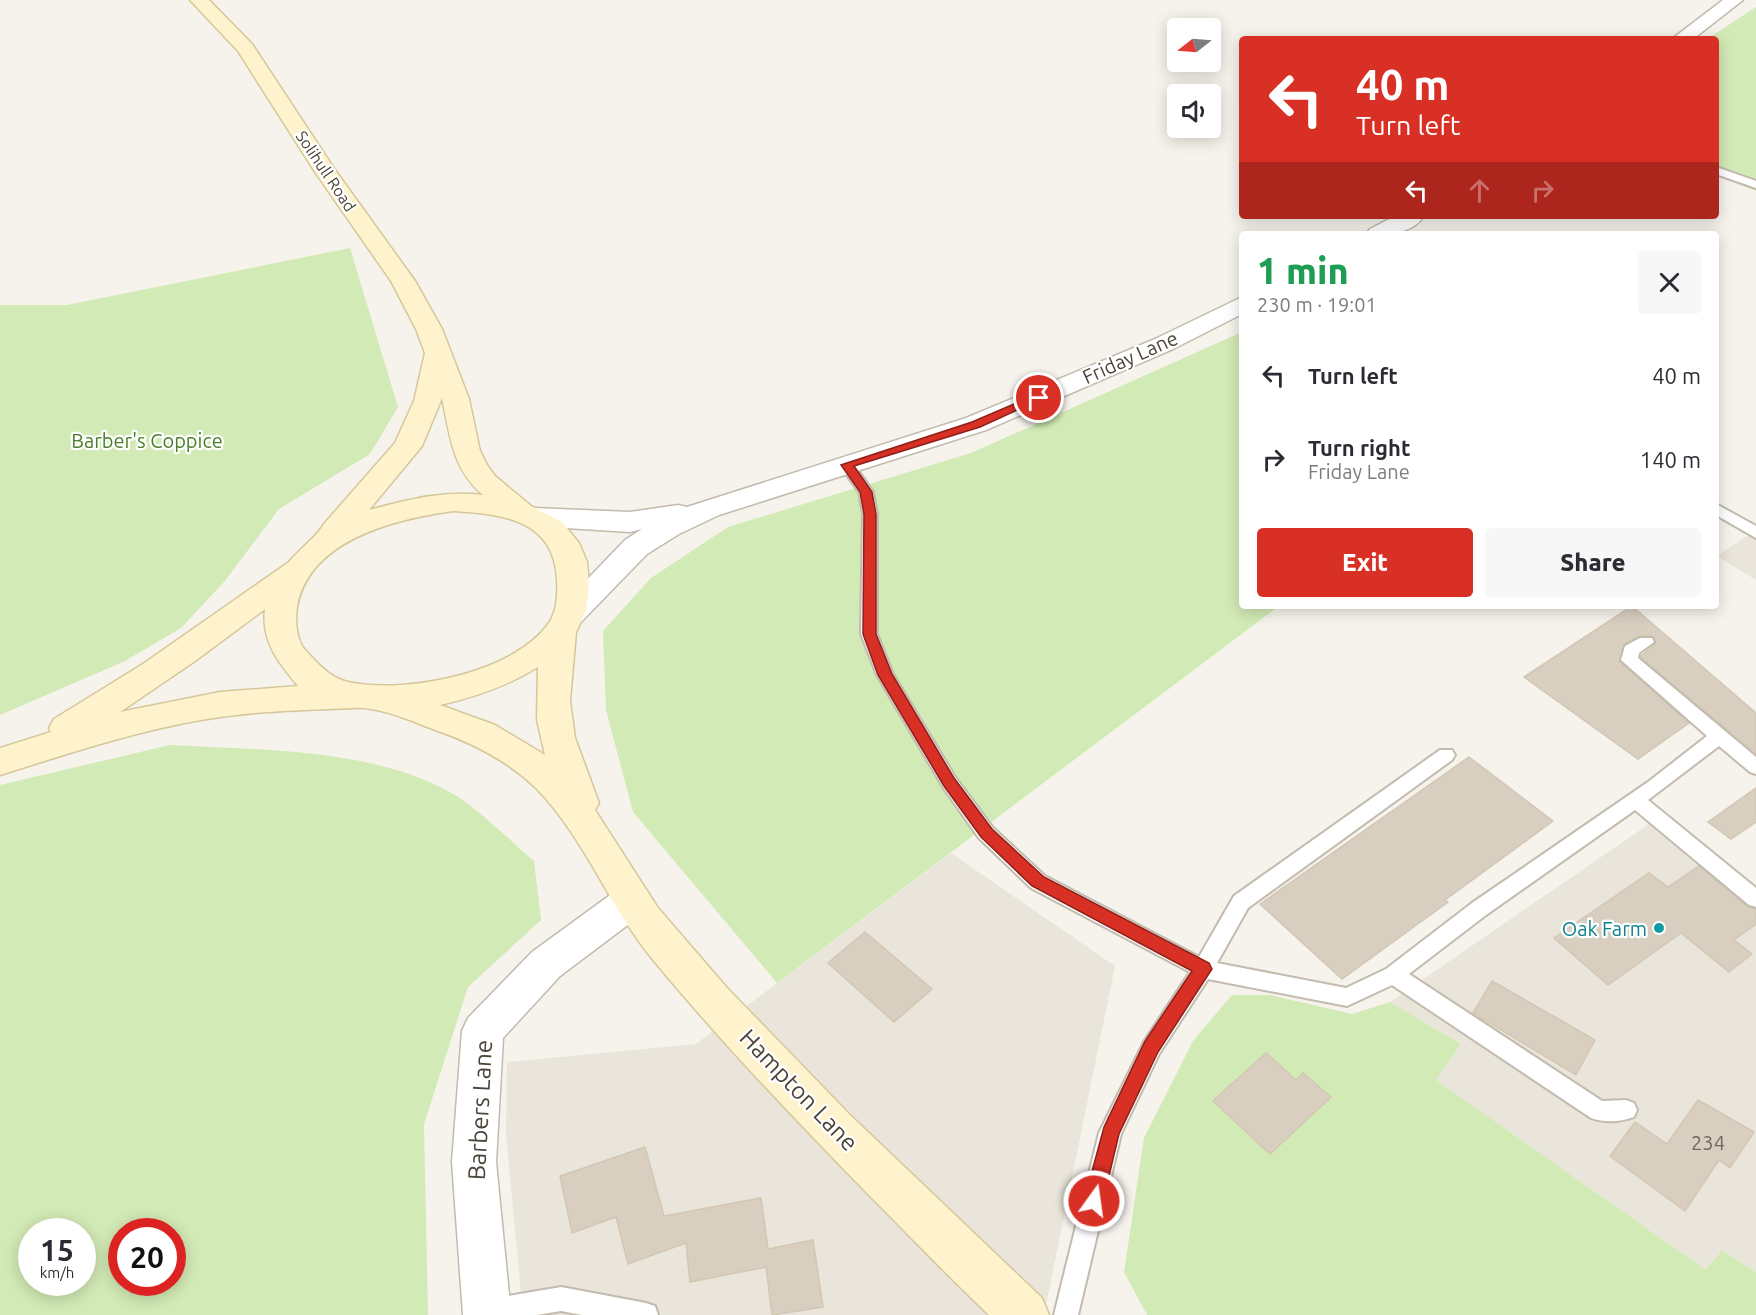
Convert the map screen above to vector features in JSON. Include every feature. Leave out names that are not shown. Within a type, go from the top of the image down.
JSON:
[{"type":"main road","name":"Solihull Road","points":[[199,0],[245,48],[326,172],[403,281],[429,329],[456,399],[466,451],[474,467],[501,497],[553,531],[570,557],[574,577],[565,623]]},
{"type":"main road","points":[[6,760],[150,677],[297,569],[322,546],[408,446],[428,401],[438,353]]},
{"type":"main road","points":[[322,546],[373,520],[426,505],[453,502],[481,503],[528,514]]},
{"type":"main road","points":[[297,569],[280,609],[280,629],[294,663],[327,687],[368,699]]},
{"type":"main road","points":[[6,760],[133,721],[204,707],[254,701],[424,696],[489,678],[541,651],[565,623]]},
{"type":"main road","name":"Hampton Lane","points":[[565,623],[552,681],[551,710],[556,738],[598,844]]},
{"type":"main road","name":"Hampton Lane","points":[[368,699],[468,727],[514,750],[557,786],[598,844],[632,901],[690,975],[817,1112],[991,1285],[1025,1315]]},
{"type":"street","points":[[1685,36],[1734,0]]},
{"type":"street","points":[[1384,231],[1407,219]]},
{"type":"street","name":"Friday Lane","points":[[528,514],[630,522],[709,508],[976,424],[1164,344],[1239,306]]},
{"type":"street","name":"Friday Lane","points":[[565,623],[636,547],[668,527],[709,508]]},
{"type":"street","name":"Barbers Lane","points":[[486,1314],[474,1162],[483,1031],[546,964],[632,901]]},
{"type":"lane","points":[[1719,171],[1756,185]]},
{"type":"lane","points":[[847,465],[866,492],[870,514],[869,634],[885,675],[949,782],[986,833],[1038,882],[1203,969],[1347,997],[1393,975],[1479,909],[1635,800],[1718,737]]},
{"type":"lane","points":[[1719,510],[1756,533]]},
{"type":"lane","points":[[1646,642],[1631,650],[1629,660],[1756,767]]},
{"type":"lane","points":[[1066,1315],[1110,1133],[1152,1047],[1203,969],[1241,902],[1446,755]]},
{"type":"lane","points":[[1635,800],[1756,899]]},
{"type":"lane","points":[[1393,975],[1599,1111],[1626,1110]]},
{"type":"lane","points":[[486,1314],[561,1299],[646,1315]]},
{"type":"shaded area","points":[[1756,530],[1756,580],[1719,557],[1719,555]]},
{"type":"shaded area","points":[[1662,815],[1756,892],[1756,1272],[1722,1250],[1706,1270],[1436,1080],[1461,1044],[1390,1002]]},
{"type":"shaded area","points":[[951,853],[1115,966],[1044,1315],[523,1315],[506,1133],[507,1062],[696,1044]]},
{"type":"green space","points":[[1756,7],[1756,191],[1719,176],[1719,36],[1712,36]]},
{"type":"green space","name":"Barber's Coppice","points":[[350,248],[398,407],[370,454],[279,509],[224,582],[181,628],[125,661],[0,715],[0,305],[67,305]]},
{"type":"green space","points":[[1239,333],[1239,609],[1275,609],[777,983],[633,812],[606,710],[603,631],[651,578],[728,527],[971,453]]},
{"type":"green space","points":[[170,745],[315,754],[388,768],[422,779],[453,794],[484,816],[534,861],[541,920],[468,987],[424,1124],[428,1315],[0,1315],[0,785]]},
{"type":"green space","points":[[1232,995],[1270,995],[1352,1014],[1390,1002],[1461,1044],[1436,1080],[1706,1270],[1722,1250],[1756,1272],[1756,1315],[1147,1315],[1124,1272],[1144,1138],[1193,1041]]},
{"type":"building","points":[[1627,609],[1635,609],[1756,713],[1756,754],[1640,657],[1656,643],[1652,636],[1639,636],[1624,644],[1620,662],[1689,723],[1638,759],[1524,677]]},
{"type":"building","points":[[1469,757],[1553,821],[1445,900],[1448,902],[1342,979],[1260,904]]},
{"type":"building","points":[[1756,788],[1756,822],[1731,839],[1708,822]]},
{"type":"building","name":"Oak Farm","points":[[1699,866],[1748,907],[1756,909],[1756,924],[1734,940],[1752,954],[1729,972],[1681,933],[1608,985],[1554,938],[1649,873],[1668,887]]},
{"type":"building","points":[[865,932],[932,989],[894,1022],[828,963]]},
{"type":"building","points":[[1492,981],[1595,1040],[1576,1075],[1473,1013]]},
{"type":"building","points":[[1266,1053],[1296,1080],[1303,1073],[1331,1097],[1270,1154],[1213,1101]]},
{"type":"building","points":[[1698,1100],[1754,1132],[1730,1168],[1719,1160],[1685,1211],[1610,1156],[1635,1122],[1667,1144]]},
{"type":"building","points":[[645,1147],[664,1216],[761,1198],[768,1249],[813,1240],[823,1307],[772,1315],[766,1267],[690,1282],[686,1243],[628,1264],[616,1217],[572,1233],[560,1176]]},
{"type":"place","name":"Oak Farm","points":[[1659,928]]},
{"type":"route","points":[[1039,398],[976,424],[847,465],[866,492],[870,514],[869,634],[885,675],[949,782],[986,833],[1038,882],[1203,969],[1152,1047],[1110,1133],[1094,1201]]}]
